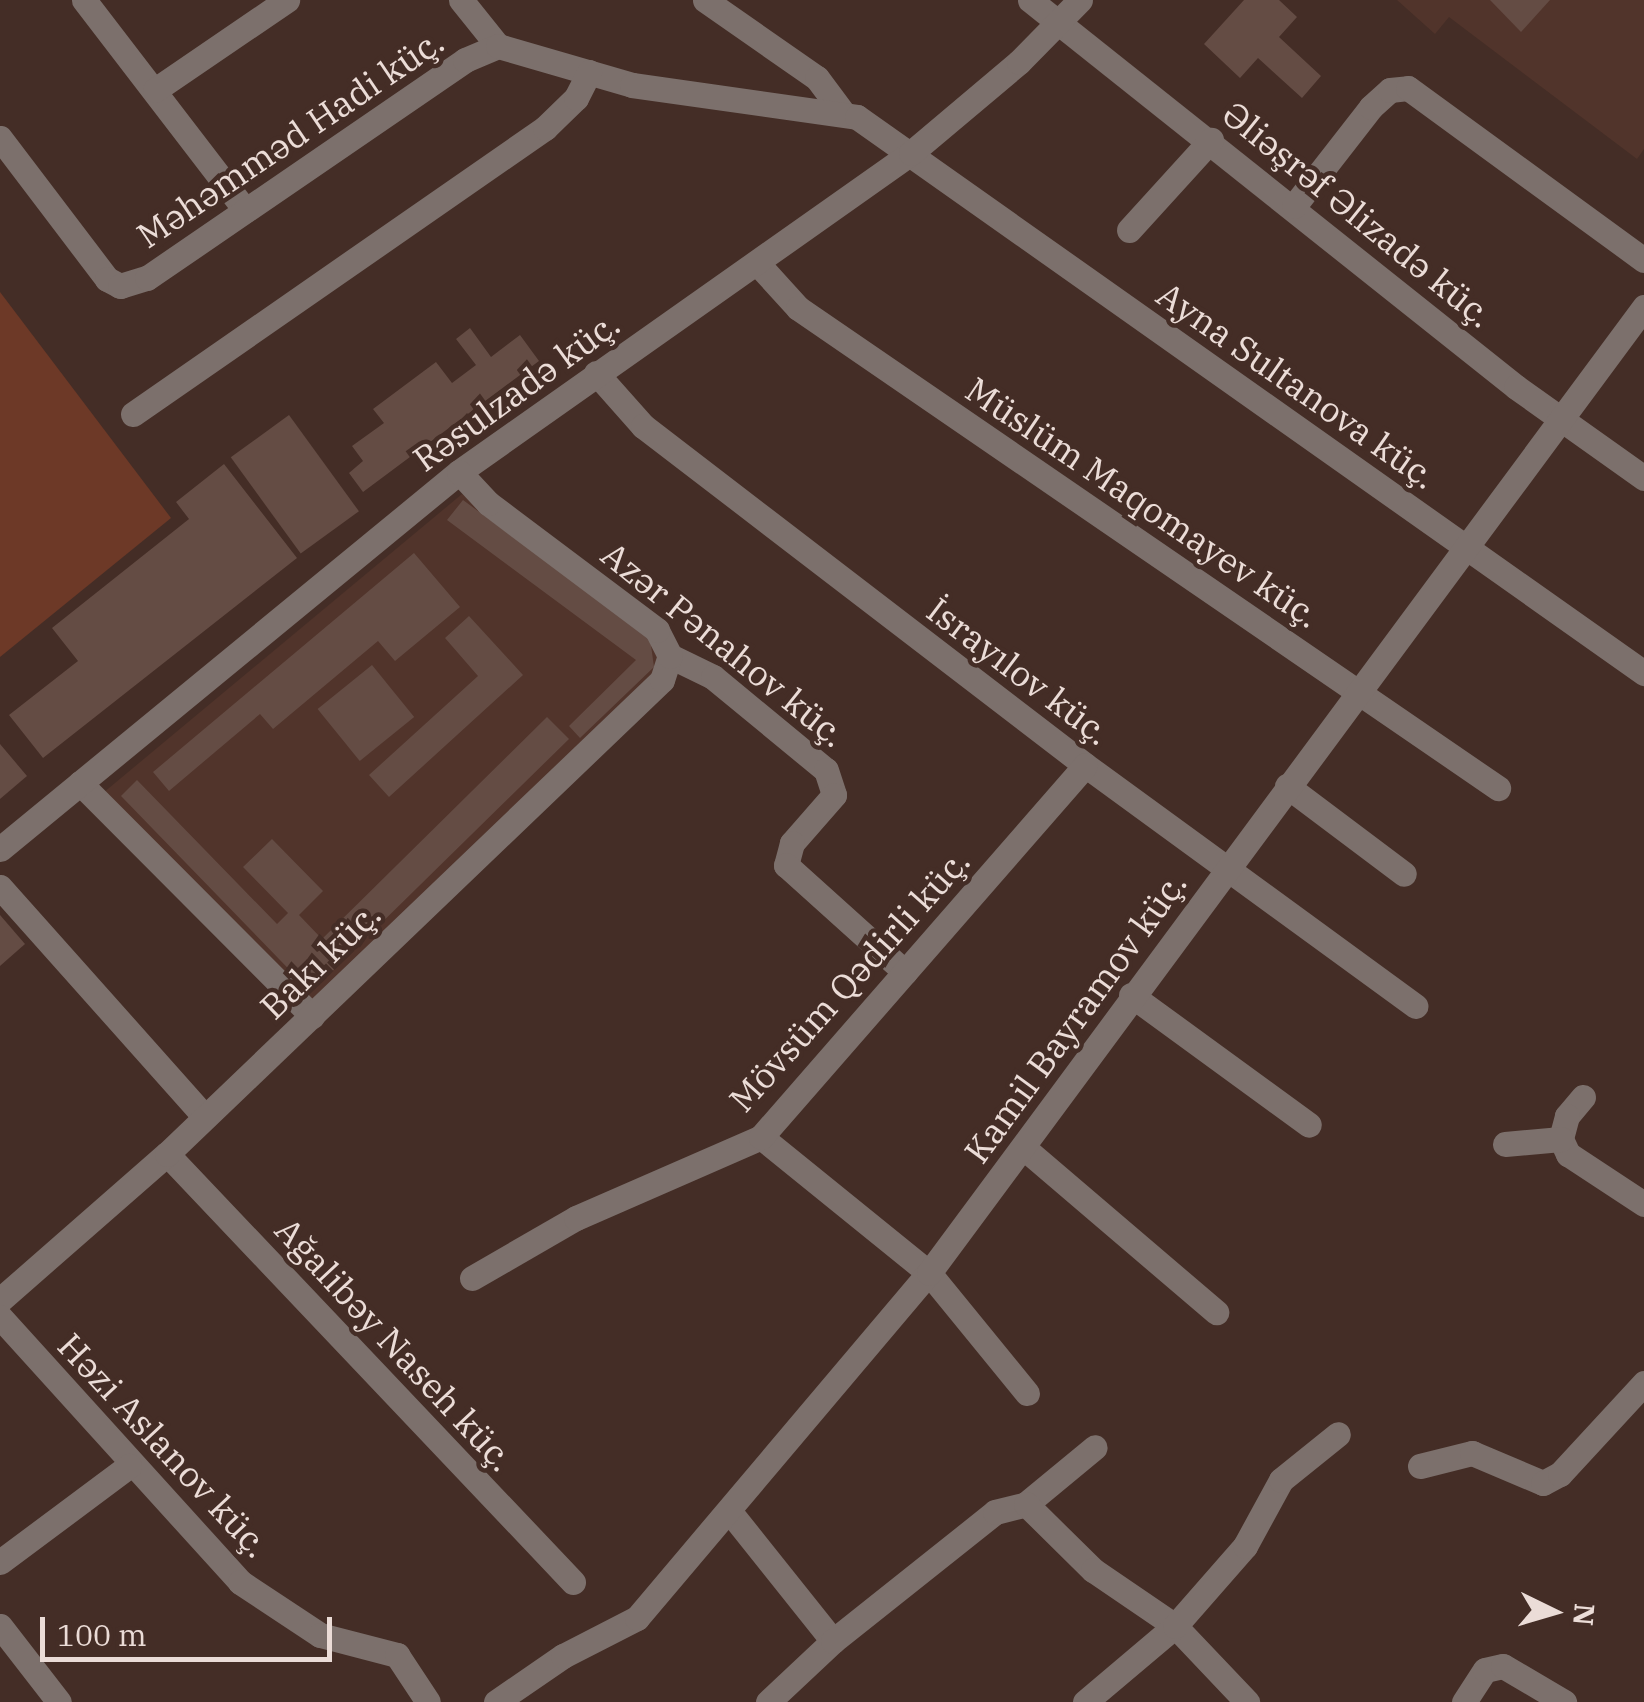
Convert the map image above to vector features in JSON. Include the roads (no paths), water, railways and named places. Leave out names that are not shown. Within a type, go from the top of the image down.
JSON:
[{"type":"street","points":[[84,0],[244,210]]},
{"type":"street","points":[[155,90],[287,0]]},
{"type":"street","points":[[461,0],[498,46]]},
{"type":"street","points":[[705,0],[817,78],[842,113]]},
{"type":"street","name":"Əliəşrəf Əlizadə küç.","points":[[1030,0],[1562,422],[1644,478]]},
{"type":"street","name":"Rəsulzadə küç.","points":[[0,849],[459,472],[911,153],[1080,0]]},
{"type":"street","name":"Məhəmməd Hadi küç.","points":[[0,138],[107,279],[120,286],[147,278],[464,60],[498,46],[632,85],[842,113],[873,124],[911,153]]},
{"type":"street","points":[[133,414],[545,128],[576,98],[588,72]]},
{"type":"street","points":[[1294,206],[1372,107],[1390,90],[1408,88],[1644,260]]},
{"type":"street","points":[[1129,230],[1211,140]]},
{"type":"street","name":"Ayna Sultanova küç.","points":[[911,153],[1644,673]]},
{"type":"street","name":"Müslüm Maqomayev küç.","points":[[758,264],[798,308],[1498,788]]},
{"type":"street","name":"Kamil Bayramov küç.","points":[[496,1702],[563,1656],[638,1618],[929,1273],[1356,691],[1562,422],[1644,307]]},
{"type":"street","name":"İsrayılov küç.","points":[[596,373],[643,426],[1085,766],[1415,1006]]},
{"type":"street","name":"Azər Pənahov küç.","points":[[459,472],[488,503],[657,630],[670,656],[713,676],[826,770],[834,795],[792,843],[786,865],[795,880],[904,972]]},
{"type":"street","name":"Bakı küç.","points":[[0,1300],[167,1154],[662,680],[670,656]]},
{"type":"street","name":"Mövsüm Qədirli küç.","points":[[472,1278],[576,1218],[762,1137],[1085,766]]},
{"type":"street","points":[[80,784],[312,1016]]},
{"type":"street","points":[[1287,786],[1404,874]]},
{"type":"street","points":[[0,887],[205,1117]]},
{"type":"street","points":[[1131,995],[1310,1125]]},
{"type":"street","points":[[1561,1139],[1567,1116],[1583,1097]]},
{"type":"street","points":[[762,1137],[929,1273],[1028,1393]]},
{"type":"street","points":[[1505,1144],[1561,1139]]},
{"type":"street","points":[[1561,1139],[1591,1173],[1644,1204]]},
{"type":"street","points":[[1024,1148],[1216,1312]]},
{"type":"street","name":"Ağalibəy Naseh küç.","points":[[167,1154],[573,1582]]},
{"type":"street","name":"Həzi Aslanov küç.","points":[[0,1317],[129,1466],[240,1582],[320,1635],[397,1655],[428,1702]]},
{"type":"street","points":[[1420,1466],[1472,1452],[1543,1484],[1560,1474],[1622,1399],[1644,1382]]},
{"type":"street","points":[[1084,1702],[1175,1626],[1245,1546],[1281,1480],[1338,1434]]},
{"type":"street","points":[[768,1702],[833,1640],[995,1512],[1026,1504],[1095,1447]]},
{"type":"street","points":[[0,1562],[129,1466]]},
{"type":"street","points":[[1026,1504],[1093,1570],[1175,1626],[1246,1702]]},
{"type":"street","points":[[730,1512],[833,1640]]},
{"type":"street","points":[[0,1626],[59,1702]]},
{"type":"street","points":[[1464,1702],[1485,1670],[1503,1666],[1564,1702]]}]
